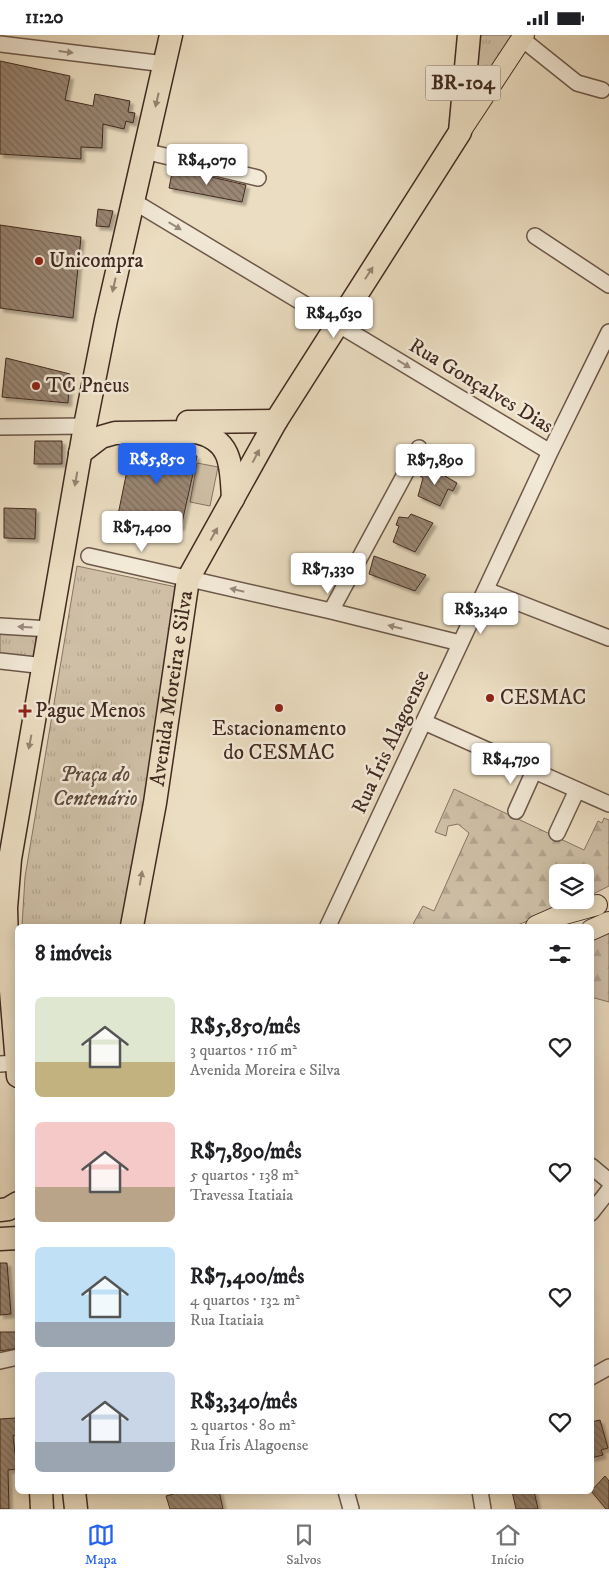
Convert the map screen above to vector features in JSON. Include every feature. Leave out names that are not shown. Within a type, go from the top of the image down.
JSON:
[{"type":"highway","points":[[11,1067],[6,1027],[3,911],[22,781],[45,665],[87,416],[171,35]]},
{"type":"highway","name":"BR-104","points":[[460,132],[468,35]]},
{"type":"highway","name":"Avenida Moreira e Silva","points":[[132,924],[155,803],[188,579],[276,421],[460,132]]},
{"type":"highway","points":[[87,416],[118,424],[276,421]]},
{"type":"highway","points":[[233,499],[227,453],[227,435],[234,423]]},
{"type":"highway","points":[[80,453],[101,437],[115,433],[196,432],[209,435],[219,441],[227,453]]},
{"type":"highway","points":[[4,1227],[8,1209],[15,1205]]},
{"type":"highway","points":[[41,1494],[42,1509]]},
{"type":"highway","points":[[74,1494],[76,1509]]},
{"type":"main road","name":"Avenida Moreira e Silva","points":[[460,132],[523,37]]},
{"type":"main road","points":[[541,924],[561,915],[603,902]]},
{"type":"main road","points":[[561,924],[603,902]]},
{"type":"main road","points":[[594,929],[609,922]]},
{"type":"street","points":[[523,37],[577,83],[602,90]]},
{"type":"street","points":[[0,44],[165,64]]},
{"type":"street","points":[[144,151],[258,178]]},
{"type":"street","name":"Rua Gonçalves Dias","points":[[133,201],[550,452]]},
{"type":"street","points":[[535,237],[609,285]]},
{"type":"street","name":"Rua Íris Alagoense","points":[[329,924],[550,452],[579,397],[609,332]]},
{"type":"street","points":[[0,427],[87,416]]},
{"type":"street","points":[[331,611],[420,448]]},
{"type":"street","points":[[89,557],[331,611],[460,643]]},
{"type":"street","points":[[486,590],[609,638]]},
{"type":"street","points":[[0,626],[50,629]]},
{"type":"street","points":[[0,661],[45,665]]},
{"type":"street","points":[[424,722],[609,804]]},
{"type":"street","points":[[516,811],[534,771]]},
{"type":"street","points":[[557,833],[578,790]]},
{"type":"street","points":[[594,1168],[609,1181]]},
{"type":"street","points":[[594,1209],[609,1190]]},
{"type":"street","points":[[0,1361],[15,1358]]},
{"type":"street","points":[[594,1375],[609,1367]]},
{"type":"street","points":[[347,1494],[351,1509]]},
{"type":"street","points":[[480,1494],[483,1509]]},
{"type":"green space","points":[[476,35],[524,35],[468,116]]},
{"type":"green space","points":[[197,463],[218,467],[210,506],[190,502]]},
{"type":"green space","name":"Praça do Centenário","points":[[77,566],[181,588],[123,924],[22,924],[25,877]]},
{"type":"green space","points":[[0,630],[37,633],[33,660],[0,657]]},
{"type":"green space","points":[[454,789],[584,850],[598,821],[602,823],[604,818],[609,820],[609,886],[594,894],[594,864],[549,864],[549,909],[557,909],[520,924],[413,924],[423,906],[434,911],[469,833],[458,824],[448,826],[446,836],[435,832]]},
{"type":"green space","points":[[609,930],[609,1002],[594,998],[594,938]]},
{"type":"building","points":[[0,61],[70,76],[65,100],[93,106],[95,94],[130,101],[128,112],[135,113],[133,123],[126,121],[124,129],[103,124],[102,148],[81,147],[81,159],[0,154]]},
{"type":"building","points":[[173,168],[246,185],[242,202],[169,188]]},
{"type":"building","points":[[98,209],[113,211],[109,227],[96,226]]},
{"type":"building","name":"Unicompra","points":[[0,225],[81,237],[73,318],[0,308]]},
{"type":"building","name":"TC Pneus","points":[[6,358],[70,374],[68,403],[2,397]]},
{"type":"building","points":[[35,441],[62,441],[62,464],[34,464]]},
{"type":"building","points":[[132,446],[147,446],[197,456],[181,527],[118,515]]},
{"type":"building","points":[[426,465],[457,483],[453,491],[448,489],[440,506],[418,496],[423,478],[420,476]]},
{"type":"building","points":[[4,508],[36,509],[35,539],[4,538]]},
{"type":"building","points":[[411,514],[433,523],[415,552],[393,542],[399,526],[396,525],[399,517],[408,518]]},
{"type":"building","points":[[374,556],[426,575],[415,591],[369,574]]},
{"type":"building","points":[[0,1263],[7,1263],[11,1314],[0,1315]]},
{"type":"building","points":[[0,1332],[15,1332],[15,1348],[0,1351]]},
{"type":"building","points":[[15,1418],[15,1435],[13,1436],[15,1469],[8,1470],[9,1509],[0,1509],[0,1419]]},
{"type":"building","points":[[600,1420],[608,1448],[601,1450],[603,1455],[594,1457],[594,1421]]},
{"type":"building","points":[[605,1476],[609,1481],[609,1509],[606,1509],[594,1494],[594,1488]]},
{"type":"building","points":[[173,1494],[220,1494],[223,1509],[170,1509],[166,1496]]},
{"type":"building","points":[[513,1494],[535,1494],[538,1509],[516,1509]]},
{"type":"place","name":"Unicompra","points":[[39,261]]},
{"type":"place","name":"TC Pneus","points":[[36,386]]},
{"type":"place","name":"CESMAC","points":[[490,698]]},
{"type":"place","name":"Estacionamento do CESMAC","points":[[279,708]]},
{"type":"place","name":"Pague Menos","points":[[25,711]]}]
